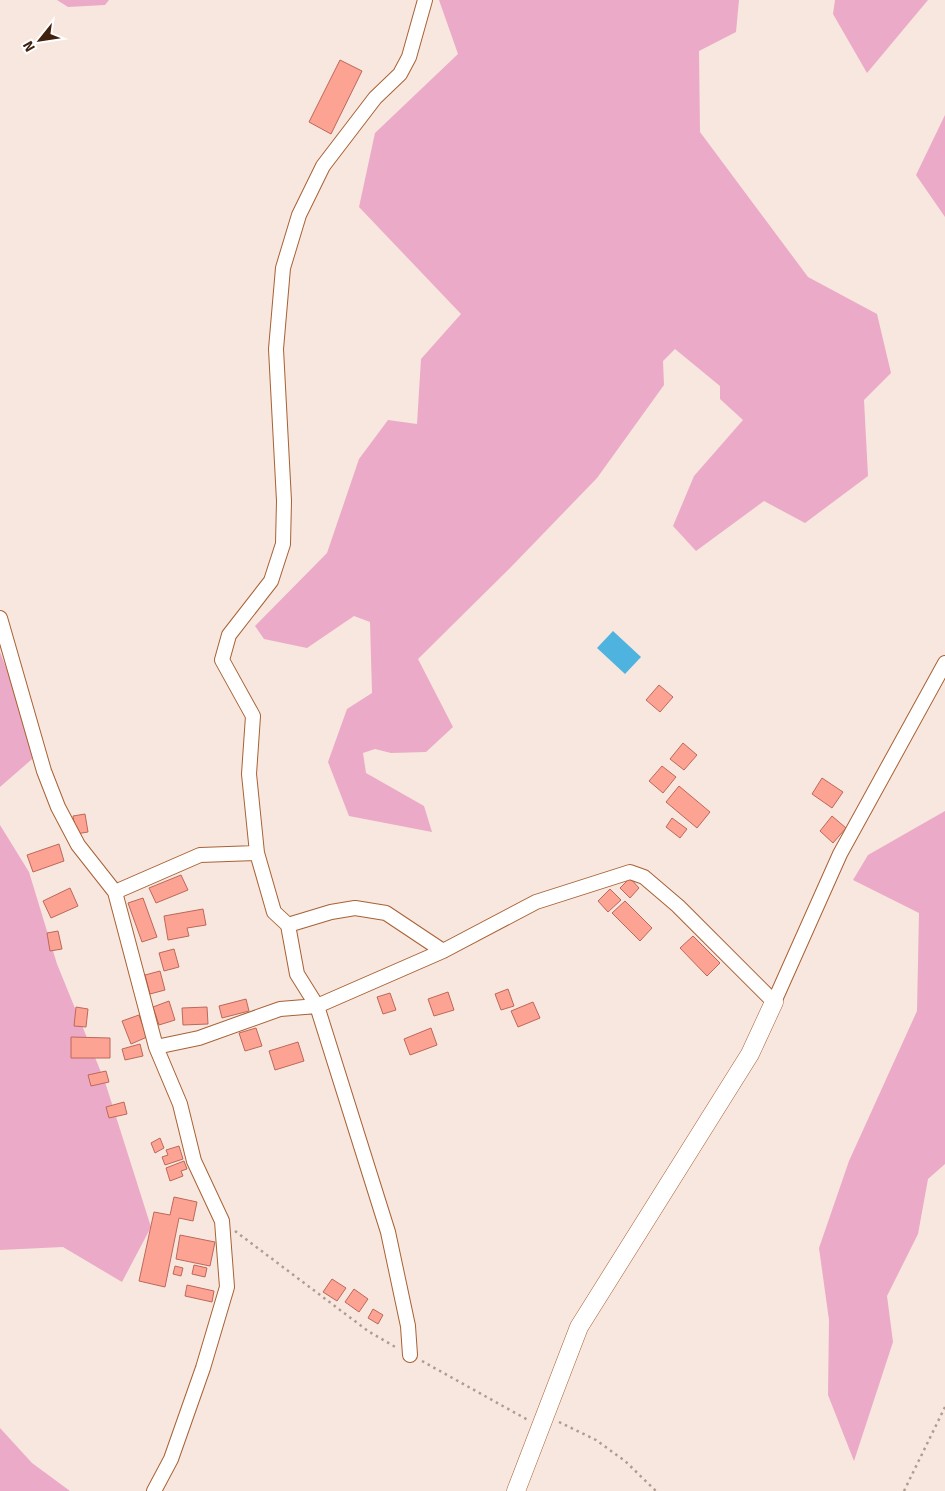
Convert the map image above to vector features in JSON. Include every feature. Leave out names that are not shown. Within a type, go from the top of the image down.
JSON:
[{"type":"street","points":[[410,1355],[408,1326],[388,1232],[317,1006],[297,974],[288,925],[274,912],[257,853],[249,774],[253,716],[222,660],[229,635],[271,581],[282,544],[284,501],[276,349],[283,268],[299,215],[323,166],[375,98],[400,74],[409,58],[425,0]]},
{"type":"street","points":[[0,618],[44,772],[58,807],[78,845],[115,892],[156,1047],[180,1104],[194,1161],[222,1221],[226,1287],[203,1368],[172,1459],[154,1491]]},
{"type":"street","points":[[516,1491],[541,1421],[579,1327],[750,1054],[840,854],[945,663]]},
{"type":"street","points":[[115,892],[200,855],[257,853]]},
{"type":"street","points":[[156,1047],[199,1038],[280,1009],[317,1006],[443,951],[536,902],[630,872],[644,877],[678,906],[774,1002]]},
{"type":"street","points":[[288,925],[331,912],[355,908],[386,913],[443,951]]},
{"type":"path","points":[[222,1221],[368,1331],[499,1402],[541,1421],[596,1440],[625,1461],[656,1491]]},
{"type":"path","points":[[904,1491],[945,1407]]},
{"type":"shaded area","points":[[57,0],[109,0],[105,5],[68,7]]},
{"type":"shaded area","points":[[439,0],[739,0],[736,32],[699,51],[700,132],[808,277],[877,314],[891,373],[864,400],[868,476],[805,523],[764,501],[696,551],[673,526],[694,476],[743,420],[720,399],[720,386],[675,349],[663,361],[664,385],[597,478],[418,659],[453,727],[426,752],[391,753],[375,749],[363,753],[366,773],[424,806],[432,832],[349,816],[328,762],[347,709],[372,693],[370,622],[354,616],[307,648],[264,639],[255,626],[327,553],[359,459],[388,420],[417,424],[421,359],[461,314],[359,207],[375,133],[458,54]]},
{"type":"shaded area","points":[[835,0],[928,0],[867,73],[833,14]]},
{"type":"shaded area","points":[[945,115],[945,217],[916,175]]},
{"type":"shaded area","points":[[0,652],[39,753],[0,787]]},
{"type":"shaded area","points":[[945,811],[945,1164],[928,1179],[918,1234],[887,1296],[893,1342],[854,1461],[828,1395],[829,1320],[819,1248],[849,1161],[917,1011],[919,913],[853,880],[868,855]]},
{"type":"shaded area","points":[[0,825],[29,872],[57,964],[105,1082],[151,1227],[122,1282],[63,1247],[0,1250]]},
{"type":"shaded area","points":[[0,1428],[32,1463],[70,1491],[0,1491]]},
{"type":"water","points":[[613,631],[641,657],[625,674],[597,648]]},
{"type":"building","points":[[340,60],[362,71],[331,134],[309,122]]},
{"type":"building","points":[[659,685],[673,697],[660,712],[646,700]]},
{"type":"building","points":[[683,743],[697,755],[684,770],[670,759]]},
{"type":"building","points":[[662,766],[676,777],[663,793],[649,781]]},
{"type":"building","points":[[822,778],[843,792],[832,808],[812,794]]},
{"type":"building","points":[[679,786],[710,812],[697,828],[666,802]]},
{"type":"building","points":[[85,814],[88,832],[76,834],[73,816]]},
{"type":"building","points":[[832,816],[846,828],[833,843],[820,831]]},
{"type":"building","points":[[672,818],[687,829],[680,838],[666,827]]},
{"type":"building","points":[[59,844],[64,861],[33,872],[27,855]]},
{"type":"building","points":[[181,875],[188,890],[156,903],[149,888]]},
{"type":"building","points":[[630,878],[639,888],[630,898],[620,888]]},
{"type":"building","points":[[70,888],[78,906],[51,918],[43,901]]},
{"type":"building","points":[[610,889],[621,900],[608,912],[598,901]]},
{"type":"building","points":[[143,898],[157,937],[142,942],[128,903]]},
{"type":"building","points":[[625,901],[652,928],[640,941],[612,913]]},
{"type":"building","points":[[203,909],[206,925],[187,928],[189,936],[168,940],[164,916]]},
{"type":"building","points":[[58,931],[62,949],[50,951],[47,933]]},
{"type":"building","points":[[693,936],[720,963],[707,976],[680,948]]},
{"type":"building","points":[[174,949],[179,967],[164,971],[159,953]]},
{"type":"building","points":[[160,971],[165,990],[150,994],[145,975]]},
{"type":"building","points":[[508,989],[514,1006],[501,1010],[495,994]]},
{"type":"building","points":[[448,992],[454,1010],[434,1016],[428,999]]},
{"type":"building","points":[[390,993],[396,1010],[383,1014],[377,997]]},
{"type":"building","points":[[246,999],[249,1011],[222,1018],[219,1006]]},
{"type":"building","points":[[169,1001],[175,1020],[159,1025],[153,1007]]},
{"type":"building","points":[[533,1002],[540,1018],[518,1027],[511,1011]]},
{"type":"building","points":[[76,1007],[88,1009],[86,1027],[74,1026]]},
{"type":"building","points":[[207,1007],[208,1024],[183,1025],[182,1008]]},
{"type":"building","points":[[139,1015],[147,1037],[131,1044],[122,1021]]},
{"type":"building","points":[[256,1028],[262,1046],[245,1051],[239,1033]]},
{"type":"building","points":[[431,1028],[437,1045],[410,1055],[404,1039]]},
{"type":"building","points":[[71,1037],[110,1038],[110,1058],[71,1058]]},
{"type":"building","points":[[298,1042],[304,1061],[275,1070],[269,1051]]},
{"type":"building","points":[[140,1044],[143,1056],[125,1060],[122,1049]]},
{"type":"building","points":[[106,1071],[109,1082],[91,1086],[88,1075]]},
{"type":"building","points":[[124,1102],[127,1114],[109,1118],[106,1107]]},
{"type":"building","points":[[160,1138],[164,1148],[155,1153],[151,1143]]},
{"type":"building","points":[[179,1146],[183,1159],[165,1165],[162,1157],[168,1155],[166,1150]]},
{"type":"building","points":[[184,1161],[187,1169],[181,1171],[183,1176],[170,1181],[166,1168]]},
{"type":"building","points":[[174,1197],[197,1202],[193,1221],[179,1218],[165,1287],[139,1281],[154,1212],[170,1215]]},
{"type":"building","points":[[180,1235],[215,1242],[210,1266],[176,1259]]},
{"type":"building","points":[[194,1265],[207,1268],[205,1277],[192,1274]]},
{"type":"building","points":[[175,1266],[183,1268],[181,1276],[173,1274]]},
{"type":"building","points":[[332,1279],[346,1288],[337,1301],[323,1292]]},
{"type":"building","points":[[187,1285],[214,1291],[212,1302],[185,1296]]},
{"type":"building","points":[[354,1289],[368,1299],[359,1312],[345,1302]]},
{"type":"building","points":[[373,1309],[383,1315],[378,1324],[368,1318]]}]
